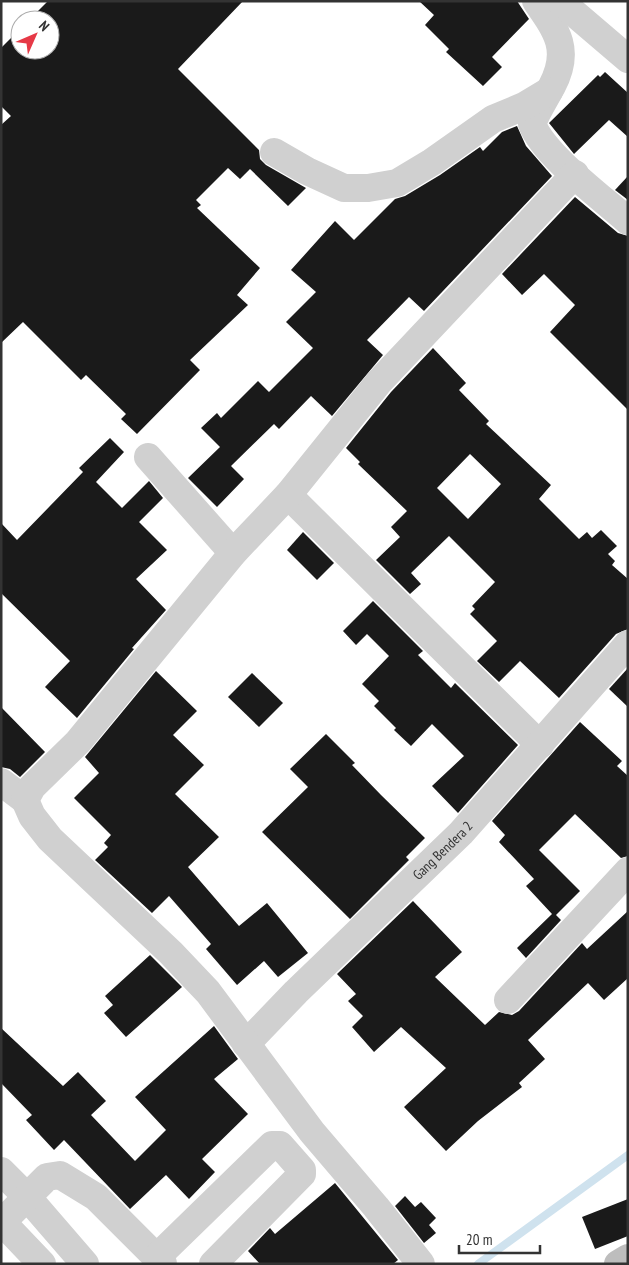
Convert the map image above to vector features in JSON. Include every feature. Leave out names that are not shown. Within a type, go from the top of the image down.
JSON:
[{"type":"main road","points":[[618,1264],[628,1258]]},
{"type":"street","points":[[536,1],[554,27],[563,54],[549,91],[532,124],[536,136],[628,221]]},
{"type":"street","points":[[560,1],[628,59]]},
{"type":"street","points":[[274,152],[307,171],[344,188],[368,188],[398,182],[432,162],[493,119],[524,106],[549,91]]},
{"type":"street","points":[[25,800],[32,786],[78,742],[233,553],[288,495],[379,382],[575,174]]},
{"type":"street","points":[[148,457],[233,553]]},
{"type":"street","points":[[288,495],[540,745]]},
{"type":"street","name":"Gang Bendera 2","points":[[246,1044],[296,992],[461,833],[628,644]]},
{"type":"street","points":[[1,782],[25,800],[32,816],[50,839],[171,953],[208,992],[312,1132],[418,1260]]},
{"type":"street","points":[[508,1000],[628,871]]},
{"type":"street","points":[[42,1264],[2,1221],[28,1198],[47,1177],[60,1175],[96,1197],[160,1260],[272,1145],[280,1145],[302,1170],[302,1174],[213,1264]]},
{"type":"street","points":[[1,1171],[28,1198],[85,1264]]},
{"type":"building","points":[[48,1],[243,1],[178,69],[259,150],[260,159],[266,165],[306,188],[288,206],[250,169],[240,179],[228,168],[196,200],[201,205],[197,208],[260,268],[237,295],[248,305],[190,360],[200,370],[137,434],[121,419],[126,414],[86,375],[81,380],[23,322],[1,343],[1,125],[11,116],[1,106],[1,48],[10,39],[10,60],[60,60],[60,10],[39,10]]},
{"type":"building","points":[[419,1],[517,1],[529,19],[492,57],[502,67],[483,86],[446,52],[449,49],[425,25],[434,15]]},
{"type":"building","points":[[605,72],[628,93],[628,137],[609,120],[574,154],[549,123],[598,75],[600,77]]},
{"type":"building","points":[[517,126],[526,146],[552,176],[424,311],[409,297],[367,340],[383,355],[332,416],[311,396],[279,429],[274,424],[231,466],[244,479],[217,507],[188,478],[220,447],[201,428],[217,413],[221,418],[258,381],[269,392],[313,348],[286,322],[316,292],[291,270],[335,221],[354,240],[395,199],[405,196],[440,175],[480,147],[483,151],[502,132]]},
{"type":"building","points":[[628,176],[628,200],[615,190]]},
{"type":"building","points":[[575,197],[618,233],[628,236],[628,410],[550,332],[575,305],[544,274],[522,295],[502,274]]},
{"type":"building","points":[[433,348],[466,383],[459,390],[489,421],[486,424],[551,485],[539,499],[579,539],[587,532],[592,538],[601,530],[617,546],[608,554],[615,561],[612,565],[628,579],[628,629],[616,634],[559,698],[520,661],[499,682],[477,661],[497,641],[470,614],[475,609],[472,606],[495,582],[449,536],[411,573],[421,584],[410,594],[376,560],[400,537],[391,527],[407,511],[358,464],[360,462],[346,448],[391,392]],"holes":[[[470,454],[501,484],[468,519],[437,488]]]},
{"type":"building","points":[[110,438],[124,452],[96,482],[122,508],[149,481],[163,498],[139,522],[167,550],[136,579],[166,610],[132,648],[134,649],[77,718],[45,687],[70,661],[1,593],[1,523],[17,540],[83,472],[79,468]]},
{"type":"building","points":[[303,532],[334,563],[317,580],[287,550]]},
{"type":"building","points":[[373,601],[423,651],[418,655],[451,688],[455,683],[518,745],[458,813],[432,786],[464,756],[432,724],[411,746],[394,730],[396,728],[374,706],[379,701],[362,684],[389,656],[367,634],[356,645],[343,631]]},
{"type":"building","points":[[628,668],[628,707],[609,689]]},
{"type":"building","points":[[156,671],[197,711],[173,735],[204,765],[175,794],[219,837],[188,867],[239,926],[267,903],[308,953],[278,977],[264,961],[237,985],[206,949],[211,944],[169,896],[152,913],[95,860],[108,847],[104,843],[111,835],[74,798],[99,773],[85,757]]},
{"type":"building","points":[[252,673],[283,703],[259,727],[228,697]]},
{"type":"building","points":[[1,707],[45,752],[20,777],[10,769],[1,767]]},
{"type":"building","points":[[580,722],[622,761],[617,766],[628,776],[628,856],[621,858],[575,814],[539,850],[580,891],[556,915],[561,920],[526,958],[517,948],[552,914],[526,886],[534,879],[499,842],[505,835],[492,821]]},
{"type":"building","points":[[326,734],[355,763],[352,765],[425,838],[406,857],[409,860],[350,919],[262,832],[308,787],[290,769]]},
{"type":"building","points":[[413,901],[462,952],[435,977],[485,1025],[499,1012],[512,1015],[519,1011],[582,943],[587,949],[628,911],[628,978],[604,1000],[588,983],[528,1040],[545,1059],[519,1083],[522,1087],[478,1121],[446,1151],[404,1107],[446,1068],[401,1027],[374,1052],[352,1027],[363,1016],[348,1001],[356,994],[337,974]]},
{"type":"building","points":[[150,955],[182,987],[126,1037],[104,1013],[113,1005],[105,996]]},
{"type":"building","points":[[214,1026],[238,1059],[214,1079],[248,1114],[202,1159],[215,1172],[189,1199],[166,1175],[130,1209],[64,1140],[54,1150],[26,1120],[32,1115],[1,1083],[1,1028],[63,1086],[78,1072],[106,1101],[91,1115],[135,1161],[166,1130],[135,1097]]},
{"type":"building","points":[[335,1183],[398,1260],[393,1264],[260,1264],[248,1251],[270,1228],[275,1234]]},
{"type":"building","points":[[405,1196],[415,1207],[421,1202],[436,1218],[429,1225],[436,1233],[424,1243],[395,1206]]},
{"type":"building","points":[[628,1199],[628,1236],[595,1249],[582,1217]]},
{"type":"waterway","points":[[478,1264],[628,1155]]}]
